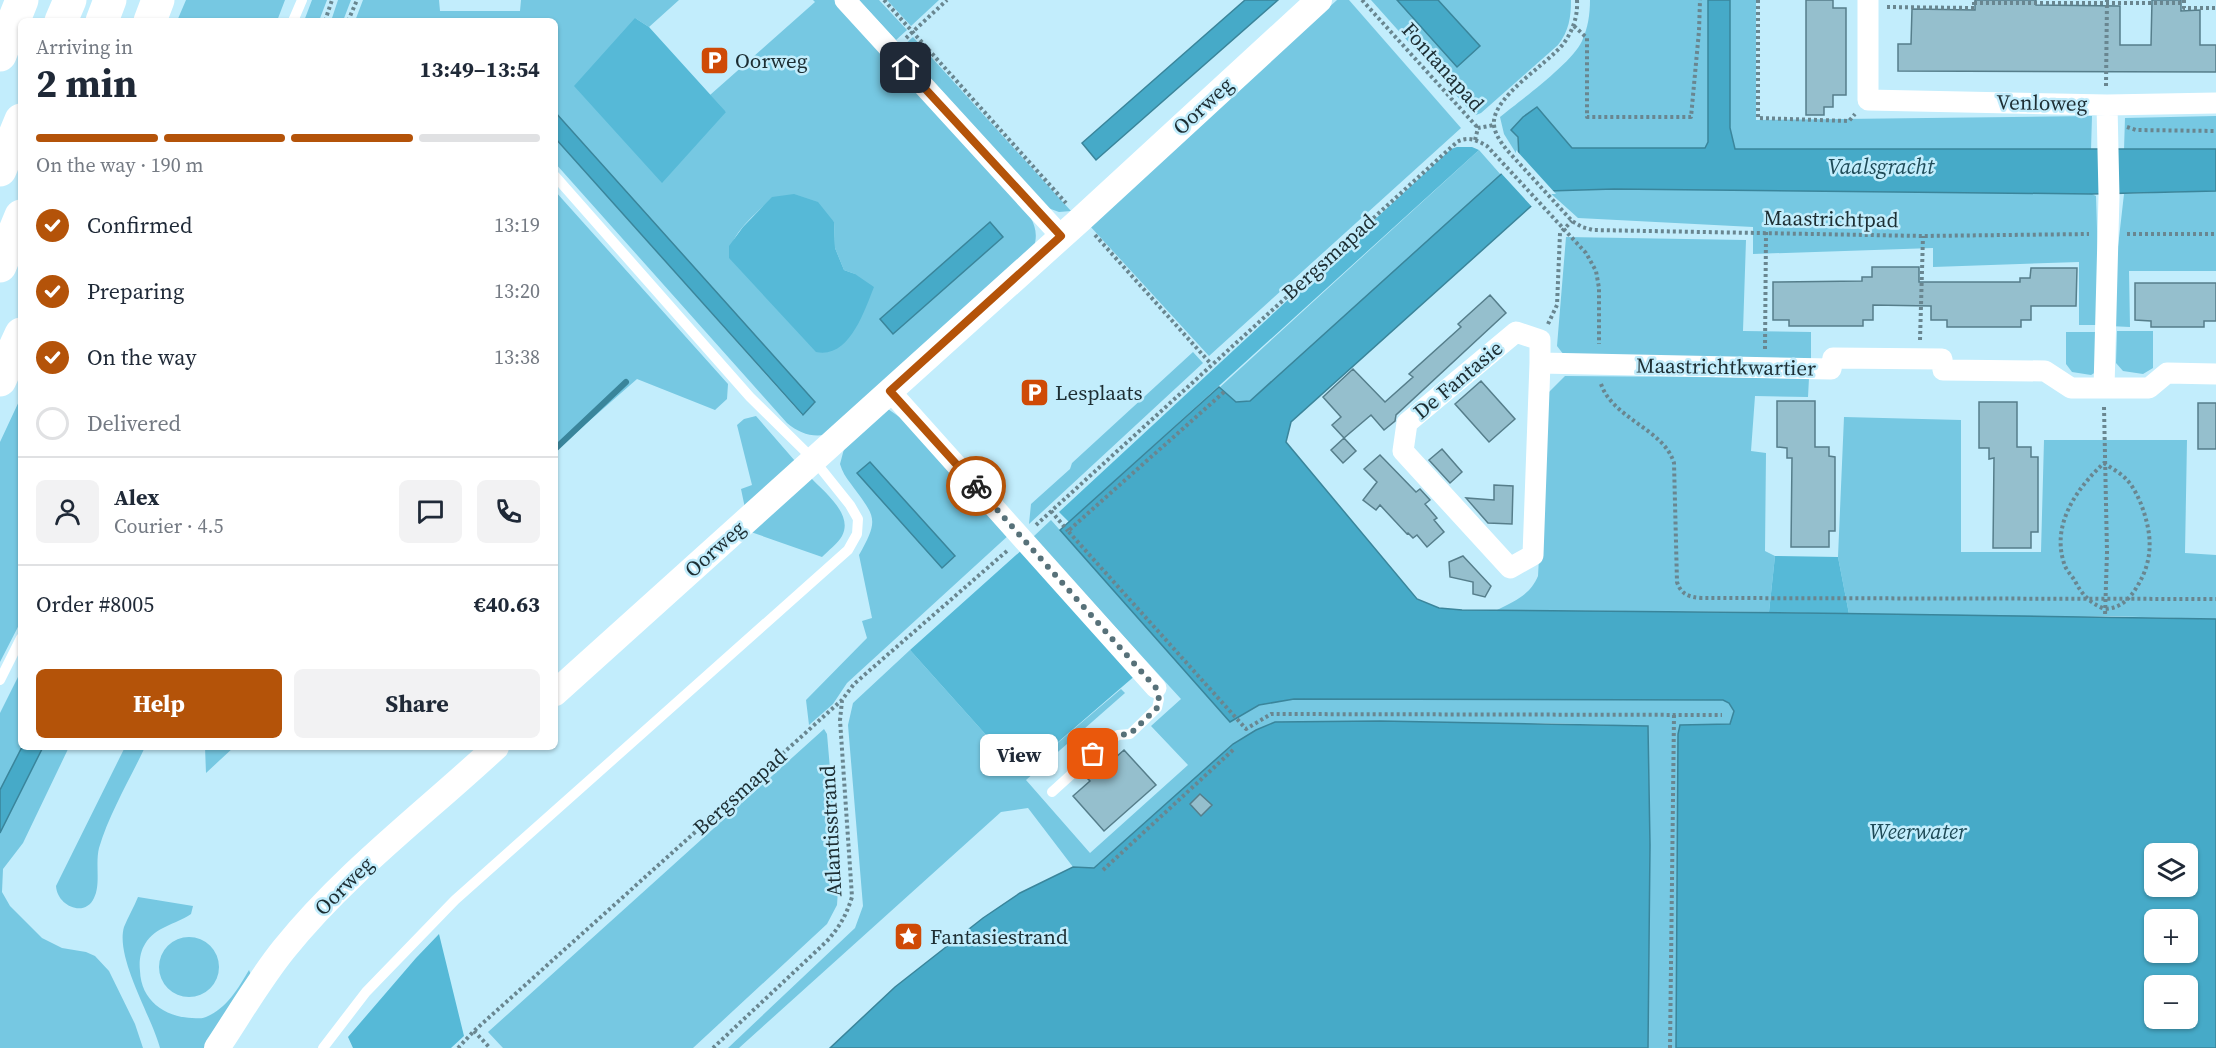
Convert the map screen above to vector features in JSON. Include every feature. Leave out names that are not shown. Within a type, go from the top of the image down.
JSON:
[{"type":"highway","points":[[0,55],[22,0]]},
{"type":"highway","points":[[62,18],[70,0]]},
{"type":"highway","points":[[103,18],[110,0]]},
{"type":"highway","points":[[151,18],[158,0]]},
{"type":"highway","points":[[0,170],[18,127]]},
{"type":"highway","points":[[0,266],[18,223]]},
{"type":"highway","points":[[0,380],[18,341]]},
{"type":"street","points":[[845,0],[891,51],[1071,228]]},
{"type":"street","name":"Oorweg","points":[[558,690],[1071,228],[1319,0]]},
{"type":"street","points":[[1868,3],[1868,100]]},
{"type":"street","name":"Venloweg","points":[[1868,100],[2108,113],[2216,103]]},
{"type":"street","points":[[2104,388],[2109,196],[2108,113]]},
{"type":"street","name":"De Fantasie","points":[[1516,332],[1540,340],[1540,363],[1533,555],[1510,568],[1403,452],[1407,423],[1516,332]]},
{"type":"street","name":"Maastrichtkwartier","points":[[1540,363],[1831,369],[1833,358],[1942,359],[1943,370],[2045,371],[2071,388],[2149,388],[2167,373],[2216,374]]},
{"type":"street","points":[[890,391],[1156,688]]},
{"type":"street","name":"Oorweg","points":[[217,1048],[284,950],[319,911],[355,873],[493,750]]},
{"type":"lane","points":[[294,18],[302,0]]},
{"type":"lane","points":[[323,1048],[366,992],[455,900],[848,550],[857,534],[858,519],[850,505],[814,460],[750,397],[558,179]]},
{"type":"lane","points":[[0,680],[18,644]]},
{"type":"lane","points":[[1052,792],[1107,742],[1118,735],[1130,734],[1157,708],[1159,699],[1156,688]]},
{"type":"path","points":[[326,18],[332,0]]},
{"type":"path","points":[[349,18],[357,0]]},
{"type":"path","points":[[884,0],[913,32],[1071,228],[1211,364]]},
{"type":"path","points":[[891,51],[947,0]]},
{"type":"path","name":"Fontanapad","points":[[1362,0],[1478,128]]},
{"type":"path","points":[[1577,0],[1574,26],[1556,52],[1502,101],[1495,116],[1494,125],[1478,128],[1475,140],[1487,146],[1586,253],[1596,271],[1599,288],[1601,386],[1609,401],[1672,455],[1677,582],[1683,594],[1701,598],[2216,599]]},
{"type":"path","points":[[1574,26],[1587,38],[1587,117],[1690,117],[1700,31],[1700,0]]},
{"type":"path","points":[[1758,0],[1758,118],[1849,121],[1868,100]]},
{"type":"path","points":[[1868,3],[1974,8],[1974,2],[2184,2],[2184,8],[2216,8]]},
{"type":"path","points":[[2107,2],[2108,113],[2136,130],[2216,131]]},
{"type":"path","name":"Maastrichtpad","points":[[1494,125],[1499,141],[1555,203],[1572,220],[1582,227],[1593,230],[1923,236],[2216,234]]},
{"type":"path","name":"Bergsmapad","points":[[458,1048],[474,1031],[842,700],[854,684],[1051,512],[1457,142],[1463,139],[1475,140]]},
{"type":"path","points":[[1540,340],[1557,305],[1560,233],[1572,220]]},
{"type":"path","points":[[1765,368],[1766,232]]},
{"type":"path","points":[[1920,360],[1923,236]]},
{"type":"path","points":[[2104,388],[2107,552],[2105,616]]},
{"type":"path","points":[[1068,531],[1224,392]]},
{"type":"path","points":[[2104,463],[2128,480],[2139,498],[2151,540],[2151,553],[2146,570],[2128,599],[2120,605],[2105,609],[2089,600],[2078,589],[2066,567],[2062,554],[2061,536],[2066,512],[2078,490],[2104,463]]},
{"type":"path","points":[[1051,512],[1246,729],[1271,714],[1722,715]]},
{"type":"path","name":"Atlantisstrand","points":[[712,1048],[826,942],[840,927],[848,913],[852,897],[840,720],[842,700]]},
{"type":"path","points":[[1671,1048],[1674,715]]},
{"type":"path","points":[[1103,870],[1234,749]]},
{"type":"path","points":[[474,1031],[490,1048]]},
{"type":"shaded area","points":[[186,0],[285,0],[278,18],[178,18]]},
{"type":"shaded area","points":[[312,0],[327,0],[320,18],[305,18]]},
{"type":"shaded area","points":[[338,0],[351,0],[344,18],[332,18]]},
{"type":"shaded area","points":[[363,0],[439,0],[440,11],[520,11],[521,0],[679,0],[649,27],[635,18],[726,112],[710,95],[815,2],[813,0],[836,0],[1020,200],[1035,228],[1036,240],[1034,247],[825,435],[805,434],[787,423],[558,166],[558,141],[802,415],[815,403],[558,115],[558,18],[356,18]],"holes":[[[773,197],[834,222],[835,248],[844,270],[855,274],[729,258],[730,249],[738,233]],[[990,222],[1003,237],[893,334],[880,319]]]},
{"type":"shaded area","points":[[859,0],[879,0],[907,30],[896,40]]},
{"type":"shaded area","points":[[887,0],[939,0],[911,26]]},
{"type":"shaded area","points":[[1337,0],[1349,0],[1461,128],[1209,356],[1089,225]]},
{"type":"shaded area","points":[[1371,0],[1397,0],[1457,66],[1480,46],[1438,0],[1571,0],[1571,12],[1569,24],[1558,45],[1476,115]]},
{"type":"shaded area","points":[[1590,0],[1708,0],[1708,142],[1705,148],[1572,148],[1518,137],[1519,158],[1504,134],[1500,117],[1545,81],[1576,50],[1587,26]]},
{"type":"shaded area","points":[[1730,0],[1756,0],[1756,120],[2092,116],[2091,150],[1735,149],[1730,128]]},
{"type":"shaded area","points":[[635,18],[649,27],[726,112],[662,183],[574,86]]},
{"type":"shaded area","points":[[913,37],[1071,211],[1059,212],[1048,208],[902,47]]},
{"type":"shaded area","points":[[2216,116],[2216,149],[2124,150],[2125,118]]},
{"type":"shaded area","points":[[1472,147],[1479,150],[1069,522],[1059,512],[1451,149]]},
{"type":"shaded area","points":[[1479,150],[1501,175],[1250,401],[1236,402],[1219,388]]},
{"type":"shaded area","points":[[1614,189],[2092,194],[2096,196],[2100,325],[2079,325],[2079,262],[1933,267],[1933,248],[1753,254],[1753,227],[1578,218],[1548,191]]},
{"type":"shaded area","points":[[2216,191],[2216,271],[2129,271],[2130,327],[2109,326],[2124,194]]},
{"type":"shaded area","points":[[558,194],[728,384],[727,399],[715,410],[637,379],[558,448]]},
{"type":"shaded area","points":[[794,194],[818,202],[834,222],[835,248],[844,270],[855,274],[874,287],[854,332],[838,348],[828,352],[816,352],[729,258],[729,246],[743,227],[772,197]]},
{"type":"shaded area","points":[[1566,237],[1746,240],[1743,331],[1811,332],[1811,362],[1567,359],[1557,346]]},
{"type":"shaded area","points":[[2117,331],[2153,331],[2153,368],[2143,374],[2123,371],[2116,363]]},
{"type":"shaded area","points":[[2066,332],[2102,332],[2101,369],[2091,375],[2072,372],[2066,364]]},
{"type":"shaded area","points":[[1193,352],[1203,363],[1029,524],[1031,504],[1070,469],[1072,463]]},
{"type":"shaded area","points":[[1565,376],[1809,378],[1808,397],[1755,396],[1751,451],[1766,453],[1765,551],[1775,556],[1769,612],[1497,610],[1526,593],[1538,576],[1548,393]]},
{"type":"shaded area","points":[[18,403],[18,627],[0,662],[0,442]]},
{"type":"shaded area","points":[[888,409],[908,423],[1010,534],[847,683],[833,704],[809,725],[806,700],[867,638],[862,621],[872,618],[859,555],[870,533],[872,518],[870,511],[842,469],[840,464],[844,449]],"holes":[[[858,473],[955,556],[942,567]]]},
{"type":"shaded area","points":[[756,416],[795,461],[745,508],[741,489],[752,485],[737,425],[744,419]]},
{"type":"shaded area","points":[[1844,417],[1961,420],[1961,552],[2041,552],[2044,440],[2187,440],[2185,553],[2216,555],[2216,619],[1849,614],[1838,557]]},
{"type":"shaded area","points":[[810,477],[829,496],[841,511],[844,519],[845,528],[842,536],[822,557],[748,531]]},
{"type":"shaded area","points":[[1051,520],[1230,722],[1259,705],[1294,699],[1723,700],[1729,703],[1734,711],[1730,724],[1680,725],[1678,734],[1676,1048],[1648,1048],[1650,845],[1648,726],[1545,723],[1256,730],[1233,744],[1094,868],[1073,867],[1028,808],[1001,812],[739,1048],[728,1048],[855,928],[863,906],[848,725],[853,703],[910,650],[1021,774],[1121,689],[1125,693],[1026,780],[1090,853],[1188,765],[1151,726],[1181,699],[1033,537]]},
{"type":"shaded area","points":[[1024,548],[1137,674],[1021,774],[910,650]]},
{"type":"shaded area","points":[[1775,556],[1838,557],[1849,614],[1769,612]]},
{"type":"shaded area","points":[[18,677],[18,750],[20,750],[0,790],[0,713]]},
{"type":"shaded area","points":[[824,729],[827,734],[839,874],[837,905],[827,924],[693,1048],[503,1048],[488,1032]]},
{"type":"shaded area","points":[[42,750],[68,750],[23,843],[3,869],[2,892],[10,906],[42,938],[62,948],[95,956],[109,971],[135,1024],[143,1048],[0,1048],[0,833]]},
{"type":"shaded area","points":[[124,750],[144,750],[103,835],[98,854],[97,887],[94,898],[84,907],[72,907],[61,899],[56,886]]},
{"type":"shaded area","points":[[205,750],[231,750],[206,773]]},
{"type":"shaded area","points":[[138,897],[193,906],[191,914],[160,929],[149,938],[141,954],[141,981],[156,1005],[182,1017],[206,1017],[226,1003],[249,970],[252,977],[205,1048],[160,1048],[129,971],[125,955],[124,927]]},
{"type":"shaded area","points":[[439,934],[464,1036],[451,1048],[353,1048],[348,1037]]},
{"type":"shaded area","points":[[183,937],[195,937],[206,942],[214,950],[219,967],[217,979],[206,992],[195,997],[183,997],[172,992],[164,984],[159,973],[159,961],[164,950],[172,942]]},
{"type":"water","points":[[1245,0],[1278,0],[1096,160],[1082,143]]},
{"type":"water","points":[[1397,0],[1438,0],[1480,46],[1457,67]]},
{"type":"water","name":"Weerwater","points":[[1708,0],[1730,0],[1730,128],[1735,149],[2216,149],[2216,191],[2092,194],[1614,189],[1548,191],[1291,422],[1286,442],[1417,599],[1439,608],[2216,619],[2216,1048],[1676,1048],[1678,734],[1680,725],[1730,724],[1734,711],[1729,703],[1723,700],[1294,699],[1259,705],[1230,722],[1060,530],[1219,387],[1236,402],[1250,401],[1519,158],[1518,137],[1511,130],[1537,107],[1572,148],[1705,148],[1708,142]]},
{"type":"water","points":[[558,115],[815,402],[803,415],[558,141]]},
{"type":"water","points":[[990,222],[1003,237],[893,334],[880,319]]},
{"type":"water","points":[[870,462],[955,556],[942,568],[857,473]]},
{"type":"water","points":[[1380,721],[1648,726],[1650,845],[1648,1048],[830,1048],[895,987],[983,918],[1020,893],[1073,867],[1094,868],[1233,744],[1256,730],[1275,722]]},
{"type":"water","points":[[20,750],[42,750],[0,833],[0,790]]},
{"type":"pier","points":[[1516,150],[1556,194],[1549,194],[1533,208],[1500,172],[1516,156]]},
{"type":"building","points":[[1806,0],[1833,0],[1833,8],[1846,8],[1846,95],[1833,95],[1833,107],[1824,107],[1824,115],[1806,115]]},
{"type":"building","points":[[1975,0],[2036,0],[2036,5],[2120,6],[2120,45],[2151,45],[2152,0],[2181,0],[2181,11],[2200,10],[2200,45],[2216,45],[2216,72],[1898,71],[1898,44],[1911,44],[1912,9],[1975,10]]},
{"type":"building","points":[[1872,267],[1919,267],[1919,282],[2020,282],[2020,278],[2030,278],[2031,268],[2077,268],[2076,306],[2031,306],[2031,320],[2021,320],[2021,327],[1947,327],[1947,320],[1931,320],[1931,306],[1873,305],[1873,320],[1863,320],[1863,326],[1789,326],[1789,320],[1773,320],[1773,282],[1862,281],[1862,277],[1872,277]]},
{"type":"building","points":[[2135,283],[2216,283],[2216,321],[2204,321],[2204,327],[2151,327],[2151,321],[2135,320]]},
{"type":"building","points":[[1490,295],[1506,313],[1396,415],[1395,421],[1384,430],[1371,415],[1344,438],[1332,425],[1341,417],[1323,397],[1353,369],[1385,402],[1413,377],[1409,374],[1461,327],[1458,324]]},
{"type":"building","points":[[1481,381],[1515,419],[1489,442],[1455,404]]},
{"type":"building","points":[[1777,401],[1815,401],[1815,447],[1829,447],[1829,456],[1835,457],[1835,531],[1829,531],[1829,547],[1791,547],[1792,458],[1787,458],[1787,448],[1777,447]]},
{"type":"building","points":[[1979,402],[2017,402],[2017,447],[2031,447],[2031,457],[2038,457],[2038,532],[2031,532],[2031,548],[1993,548],[1994,458],[1989,459],[1989,448],[1979,448]]},
{"type":"building","points":[[2198,403],[2216,403],[2216,449],[2198,449]]},
{"type":"building","points":[[1344,438],[1356,451],[1343,463],[1331,450]]},
{"type":"building","points":[[1442,449],[1462,472],[1450,483],[1429,460]]},
{"type":"building","points":[[1380,455],[1416,492],[1420,489],[1430,500],[1425,504],[1437,518],[1434,520],[1444,532],[1427,547],[1417,535],[1413,538],[1407,534],[1380,505],[1376,510],[1363,500],[1377,482],[1364,469]]},
{"type":"building","points":[[1494,485],[1513,486],[1512,524],[1488,523],[1466,498],[1494,500]]},
{"type":"building","points":[[1463,556],[1491,586],[1485,597],[1473,594],[1473,582],[1450,577],[1449,562]]},
{"type":"building","points":[[1124,750],[1156,785],[1104,831],[1073,796],[1090,781],[1085,776],[1102,759],[1107,765]]},
{"type":"building","points":[[1200,794],[1212,805],[1201,816],[1190,804]]},
{"type":"waterway","points":[[558,446],[626,382]]},
{"type":"way so far","points":[[976,486],[1156,688],[1159,699],[1157,708],[1130,734],[1118,735],[1093,754]]},
{"type":"place","name":"Oorweg","points":[[714,61]]},
{"type":"place","name":"Lesplaats","points":[[1034,393]]},
{"type":"place","name":"View","points":[[1093,754]]},
{"type":"place","name":"Fantasiestrand","points":[[909,937]]},
{"type":"route","points":[[906,68],[1061,236],[890,391],[976,486]]},
{"type":"water label","name":"Vaalsgracht","points":[[1881,166]]}]
